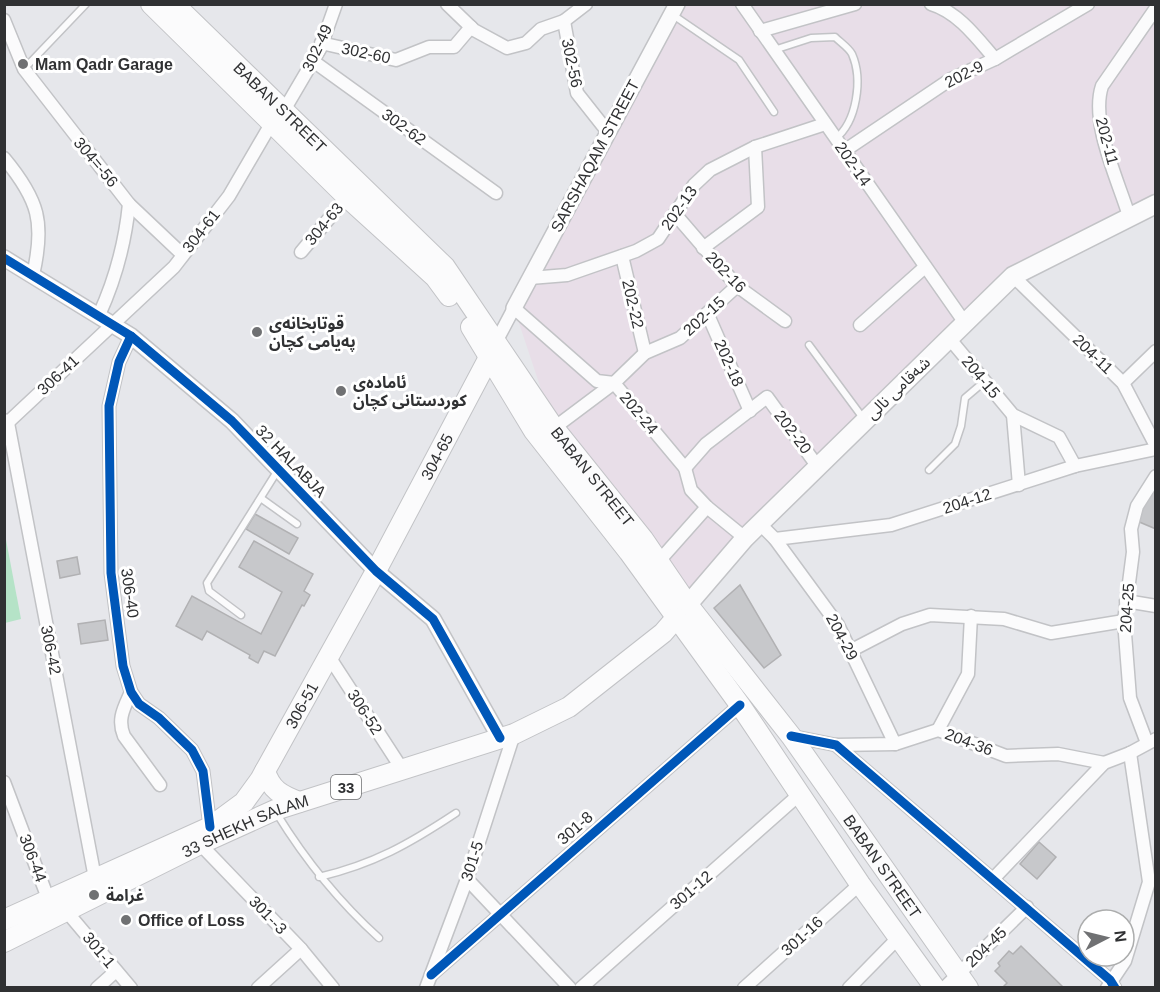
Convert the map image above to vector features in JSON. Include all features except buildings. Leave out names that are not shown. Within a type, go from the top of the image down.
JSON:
[{"type":"main road","points":[[151,4],[277,118],[347,197],[435,277],[474,330],[493,350],[534,431],[629,552],[682,612],[740,705],[860,884],[935,987]]},
{"type":"main road","name":"BABAN STREET","points":[[174,4],[277,118],[445,267],[493,350],[659,561],[682,612],[791,736],[964,981]]},
{"type":"main road","name":"شەقامی نالی","points":[[682,612],[745,538],[1013,276],[1155,205]]},
{"type":"main road","name":"304-65","points":[[376,571],[493,350]]},
{"type":"main road","name":"306-51","points":[[210,827],[244,802],[265,771],[376,571]]},
{"type":"main road","name":"33 SHEKH SALAM","points":[[4,920],[95,878],[138,867],[200,844],[275,810],[507,736],[569,707],[663,633],[682,612]]},
{"type":"main road","points":[[265,771],[269,784],[280,795],[299,802]]},
{"type":"main road","name":"33 SHEKH SALAM","points":[[4,942],[67,912],[138,867],[210,827]]},
{"type":"street","name":"302-49","points":[[277,118],[297,91],[313,61],[336,4]]},
{"type":"street","points":[[447,4],[471,27],[507,48],[526,43],[541,29],[564,21],[586,4]]},
{"type":"street","name":"202-14","points":[[742,4],[965,323]]},
{"type":"street","points":[[760,31],[855,4]]},
{"type":"street","points":[[931,4],[944,8],[970,30],[995,58]]},
{"type":"street","name":"202-9","points":[[844,151],[951,79],[995,58],[1088,4]]},
{"type":"street","name":"202-11","points":[[1129,216],[1099,118],[1097,100],[1102,86],[1155,8]]},
{"type":"street","name":"SARSHAQAM STREET","points":[[514,308],[607,131],[675,9]]},
{"type":"street","name":"304=-56","points":[[4,20],[24,69],[129,204],[126,234],[106,320]]},
{"type":"street","name":"302-56","points":[[564,21],[577,93],[607,131]]},
{"type":"street","name":"302-60","points":[[321,44],[396,60],[429,47],[454,47],[471,27]]},
{"type":"street","name":"302-62","points":[[313,61],[496,193]]},
{"type":"street","name":"304-61","points":[[106,320],[174,267],[229,196],[277,118]]},
{"type":"street","name":"202-13","points":[[530,278],[567,275],[622,256],[658,239],[694,185],[710,170],[755,147],[825,124]]},
{"type":"street","points":[[703,248],[758,207],[755,147]]},
{"type":"street","points":[[4,158],[16,172],[38,212],[40,246],[33,275]]},
{"type":"street","name":"304-63","points":[[301,252],[347,197]]},
{"type":"street","points":[[129,204],[183,255]]},
{"type":"street","name":"202-16","points":[[675,214],[736,286],[785,321]]},
{"type":"street","name":"202-22","points":[[622,256],[645,352]]},
{"type":"street","name":"32 HALABJA","points":[[4,258],[131,336],[232,421],[376,571],[434,619],[507,736]]},
{"type":"street","points":[[860,325],[924,267]]},
{"type":"street","name":"204-11","points":[[1013,276],[1123,383],[1155,447]]},
{"type":"street","name":"202-15","points":[[554,428],[614,384],[645,352],[680,338],[708,315],[736,286]]},
{"type":"street","points":[[493,350],[514,308]]},
{"type":"street","name":"202-24","points":[[514,308],[597,381],[614,384],[685,468],[691,490],[707,507],[745,538]]},
{"type":"street","name":"202-18","points":[[708,315],[750,411]]},
{"type":"street","name":"306-41","points":[[6,423],[106,320]]},
{"type":"street","name":"306-40","points":[[131,336],[119,362],[109,406],[111,573],[123,666],[131,692],[140,705],[159,718],[192,750],[203,771],[210,827]]},
{"type":"street","name":"204-15","points":[[949,338],[1013,415]]},
{"type":"street","points":[[1123,383],[1155,351]]},
{"type":"street","name":"202-20","points":[[750,411],[767,397],[818,467]]},
{"type":"street","points":[[685,468],[706,444],[750,411]]},
{"type":"street","points":[[1013,415],[1059,437],[1075,466]]},
{"type":"street","points":[[1013,415],[1019,485]]},
{"type":"street","name":"306-42","points":[[6,423],[95,878]]},
{"type":"street","name":"204-12","points":[[775,538],[891,525],[1075,466],[1155,447]]},
{"type":"street","name":"204-25","points":[[1151,741],[1130,698],[1124,621],[1133,552],[1131,529],[1137,506],[1155,476]]},
{"type":"street","points":[[659,561],[707,507]]},
{"type":"street","name":"204-29","points":[[760,524],[775,538],[838,625],[895,744]]},
{"type":"street","points":[[1126,601],[1155,606]]},
{"type":"street","points":[[850,651],[902,624],[930,615],[1004,619],[1051,633],[1124,621]]},
{"type":"street","points":[[938,730],[968,675],[971,616]]},
{"type":"street","name":"306-52","points":[[328,655],[402,770]]},
{"type":"street","points":[[131,692],[120,718],[120,727],[128,743],[160,785]]},
{"type":"street","name":"301-8","points":[[431,975],[740,705]]},
{"type":"street","name":"204-36","points":[[791,736],[836,745],[895,744],[938,730],[1006,756],[1058,754],[1104,763]]},
{"type":"street","name":"301-5","points":[[426,987],[467,879],[507,736]]},
{"type":"street","points":[[994,878],[1104,763],[1130,753],[1151,741]]},
{"type":"street","points":[[836,745],[994,878],[1111,985],[1125,961],[1152,881],[1130,753]]},
{"type":"street","name":"306-44","points":[[4,782],[49,901]]},
{"type":"street","name":"301-12","points":[[581,987],[801,793]]},
{"type":"street","name":"301--3","points":[[200,844],[301,949],[333,987]]},
{"type":"street","points":[[467,879],[570,987]]},
{"type":"street","name":"301-16","points":[[744,987],[860,884]]},
{"type":"street","name":"204-45","points":[[944,987],[964,981],[1027,907]]},
{"type":"street","name":"301-1","points":[[67,912],[131,987]]},
{"type":"street","points":[[849,987],[898,938]]},
{"type":"street","points":[[258,987],[301,949]]},
{"type":"street","points":[[97,987],[116,971]]},
{"type":"lane","points":[[24,69],[86,4]]},
{"type":"lane","points":[[675,9],[739,60],[774,112]]},
{"type":"lane","points":[[774,50],[811,38],[835,38],[852,54],[857,85],[851,118],[846,131],[835,139]]},
{"type":"lane","points":[[808,345],[865,421]]},
{"type":"lane","points":[[928,470],[955,444],[961,426],[965,398],[985,380]]},
{"type":"lane","points":[[241,615],[209,591],[207,583],[234,536],[262,499],[279,470]]},
{"type":"lane","points":[[262,499],[297,524]]},
{"type":"lane","points":[[275,810],[301,853],[319,877],[342,904],[379,938]]},
{"type":"lane","points":[[319,877],[355,869],[404,847],[456,813]]},
{"type":"shaded area","points":[[677,5],[1155,5],[1155,204],[1013,276],[688,605],[554,428],[514,308]]},
{"type":"green space","points":[[4,529],[21,619],[5,623],[4,623]]},
{"type":"cycle path","points":[[4,258],[131,336],[232,421],[376,571],[433,619],[500,738]]},
{"type":"cycle path","points":[[131,336],[119,362],[109,406],[111,573],[123,666],[131,692],[139,704],[159,718],[192,750],[203,771],[210,827]]},
{"type":"cycle path","points":[[431,975],[740,705]]},
{"type":"cycle path","points":[[791,736],[836,745],[1110,980],[1115,988]]},
{"type":"place","name":"Mam Qadr Garage","points":[[23,64]]},
{"type":"place","name":"قوتابخانەی پەیامی کچان","points":[[257,332]]},
{"type":"place","name":"ئامادەی کوردستانی کچان","points":[[341,391]]},
{"type":"place","name":"غرامة","points":[[94,895]]},
{"type":"place","name":"Office of Loss","points":[[126,920]]}]
